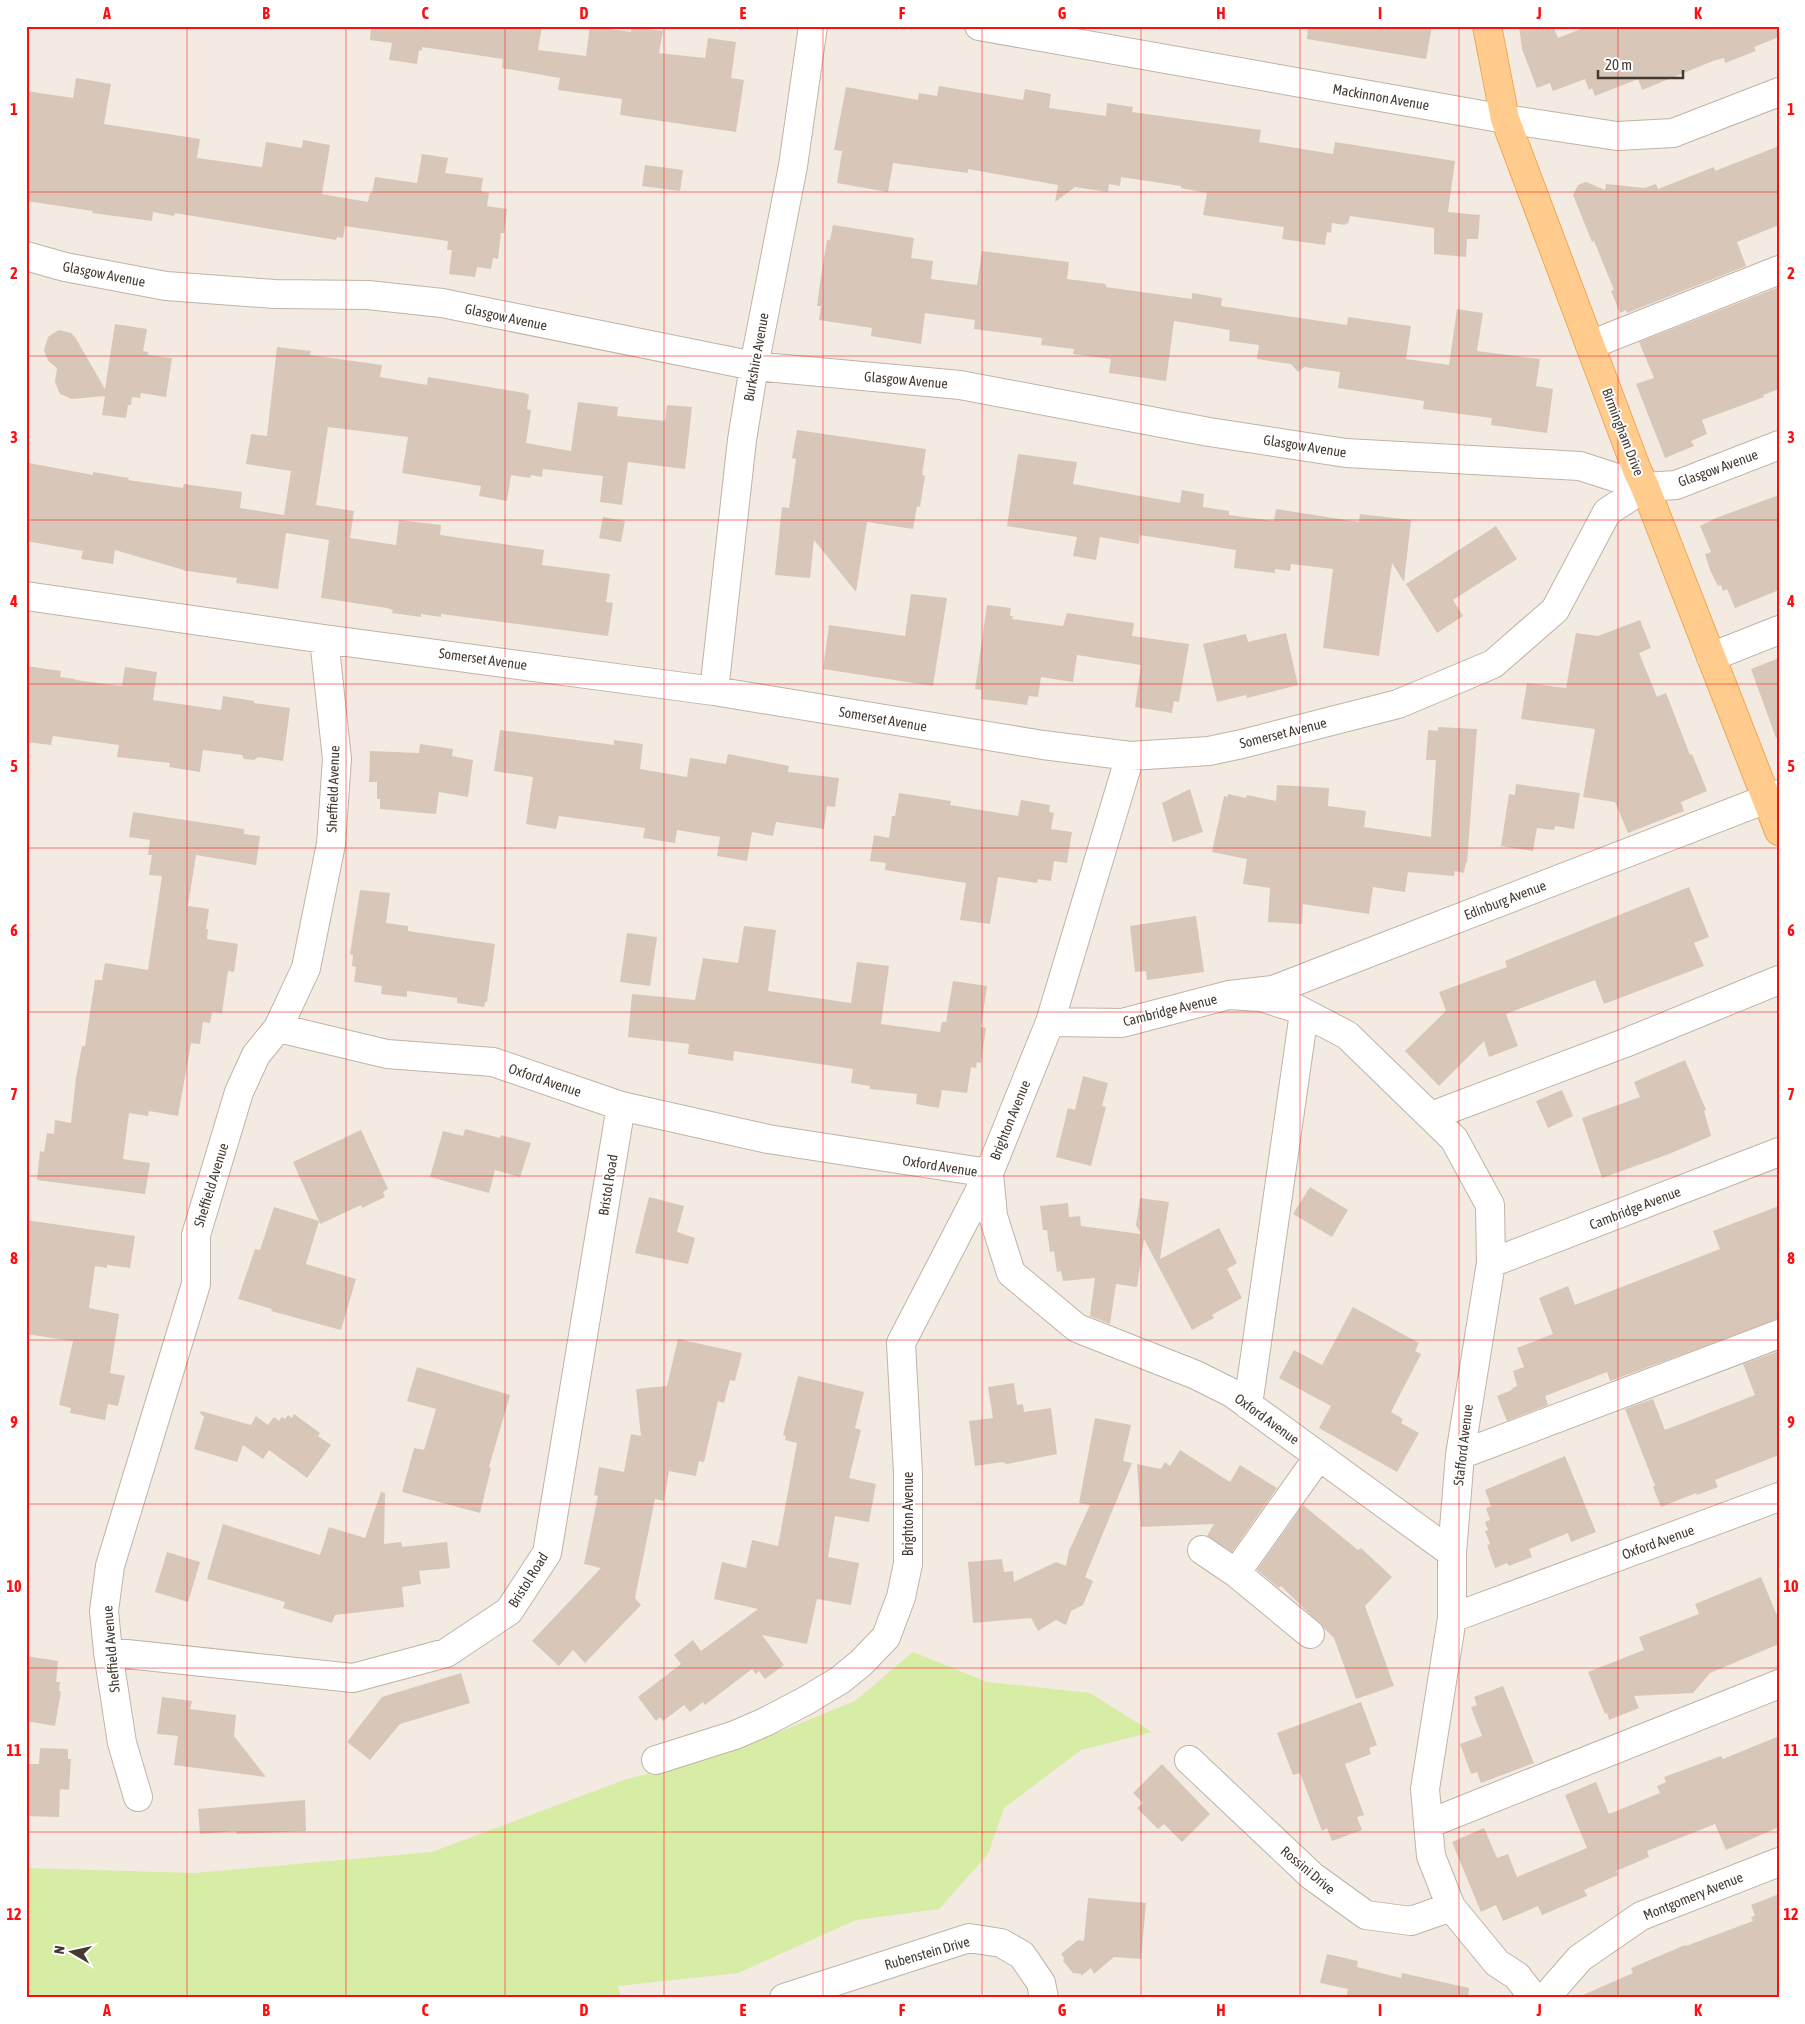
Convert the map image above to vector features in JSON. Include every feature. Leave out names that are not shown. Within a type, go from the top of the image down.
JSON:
[{"type":"main road","name":"Birmingham Drive","points":[[1487,26],[1505,119],[1637,470],[1711,657],[1772,796],[1779,831]]},
{"type":"street","name":"Burkshire Avenue","points":[[714,690],[742,440],[754,366],[793,166],[813,26]]},
{"type":"street","name":"Mackinnon Avenue","points":[[979,26],[1505,119],[1617,136],[1673,133],[1779,92]]},
{"type":"street","name":"Glasgow Avenue","points":[[26,256],[65,267],[166,286],[275,294],[368,295],[442,303],[754,366],[960,385],[1209,432],[1346,453],[1580,466],[1645,487],[1676,485],[1779,445]]},
{"type":"street","points":[[1590,344],[1779,270]]},
{"type":"street","name":"Somerset Avenue","points":[[26,596],[324,639],[714,690],[1014,741],[1130,756],[1209,750],[1260,739],[1398,704],[1493,664],[1554,610],[1607,512],[1645,487]]},
{"type":"street","points":[[1711,657],[1779,630]]},
{"type":"street","name":"Sheffield Avenue","points":[[138,1797],[122,1743],[108,1652],[104,1611],[110,1566],[196,1284],[196,1235],[239,1092],[256,1055],[278,1028],[306,968],[331,844],[337,759],[324,639]]},
{"type":"street","name":"Brighton Avenue","points":[[656,1760],[735,1735],[807,1700],[840,1680],[861,1663],[886,1637],[901,1597],[908,1564],[908,1473],[901,1343],[989,1173],[1050,1022],[1130,756]]},
{"type":"street","name":"Edinburg Avenue","points":[[1229,995],[1273,990],[1772,796]]},
{"type":"street","points":[[1431,1116],[1625,1043],[1779,980]]},
{"type":"street","name":"Cambridge Avenue","points":[[1050,1022],[1122,1023],[1229,995]]},
{"type":"street","name":"Stafford Avenue","points":[[1229,995],[1261,997],[1304,1013],[1347,1035],[1454,1139],[1490,1205],[1491,1263],[1460,1455],[1452,1553],[1452,1618],[1425,1789],[1431,1856],[1451,1907],[1497,1963],[1517,1976],[1534,1998]]},
{"type":"street","points":[[1248,1405],[1304,1013]]},
{"type":"street","name":"Oxford Avenue","points":[[278,1028],[387,1054],[492,1062],[621,1106],[768,1138],[989,1173],[993,1216],[1010,1273],[1077,1328],[1196,1375],[1232,1393],[1452,1553]]},
{"type":"street","name":"Bristol Road","points":[[108,1652],[353,1678],[446,1653],[509,1611],[547,1553],[621,1106]]},
{"type":"street","name":"Cambridge Avenue","points":[[1491,1263],[1779,1152]]},
{"type":"street","points":[[1460,1455],[1779,1334]]},
{"type":"street","points":[[1236,1573],[1319,1456]]},
{"type":"street","name":"Oxford Avenue","points":[[1452,1618],[1779,1497]]},
{"type":"street","points":[[1202,1550],[1236,1573],[1310,1634]]},
{"type":"street","points":[[1428,1824],[1779,1684]]},
{"type":"street","name":"Rossini Drive","points":[[1189,1760],[1312,1876],[1366,1915],[1411,1921],[1451,1907]]},
{"type":"street","name":"Montgomery Avenue","points":[[1545,1998],[1580,1958],[1641,1916],[1779,1862]]},
{"type":"street","name":"Rubenstein Drive","points":[[784,1998],[969,1938],[1001,1943],[1022,1955],[1041,1983],[1044,1998]]},
{"type":"green space","points":[[913,1652],[987,1682],[1090,1693],[1152,1732],[1081,1750],[1004,1808],[988,1854],[939,1909],[856,1920],[738,1973],[618,1986],[621,1998],[26,1998],[26,1868],[194,1873],[432,1852],[624,1780],[730,1752],[855,1701]]},
{"type":"building","points":[[371,26],[542,26],[538,50],[586,56],[590,26],[631,32],[632,27],[663,31],[659,53],[705,58],[708,38],[736,42],[731,78],[744,80],[736,132],[620,115],[622,99],[558,90],[560,78],[502,68],[503,59],[422,47],[422,51],[419,50],[417,64],[389,60],[392,43],[370,40]]},
{"type":"building","points":[[1308,26],[1432,26],[1426,59],[1307,39]]},
{"type":"building","points":[[1519,26],[1553,26],[1558,38],[1588,26],[1779,26],[1779,37],[1754,47],[1756,51],[1725,63],[1724,58],[1713,61],[1642,90],[1638,79],[1595,96],[1592,88],[1589,90],[1585,79],[1553,91],[1550,83],[1537,88],[1522,49]]},
{"type":"building","points":[[76,78],[111,84],[104,124],[200,139],[197,158],[262,167],[266,142],[302,148],[303,140],[330,145],[322,194],[368,202],[375,177],[417,183],[422,154],[448,158],[445,173],[483,178],[481,191],[489,193],[487,206],[507,209],[504,233],[501,233],[498,259],[493,258],[491,269],[477,267],[475,277],[449,274],[452,250],[447,250],[448,241],[345,226],[343,238],[337,237],[336,240],[175,213],[174,216],[153,212],[152,221],[92,213],[93,211],[26,201],[26,91],[73,98]]},
{"type":"building","points":[[939,86],[1023,100],[1025,89],[1051,94],[1049,108],[1106,116],[1107,103],[1133,107],[1132,112],[1261,130],[1259,142],[1333,154],[1335,142],[1455,161],[1448,212],[1480,215],[1478,239],[1467,239],[1466,257],[1434,254],[1434,228],[1350,216],[1348,224],[1332,223],[1331,233],[1327,232],[1325,245],[1282,239],[1284,227],[1203,215],[1207,193],[1181,188],[1181,186],[1121,177],[1120,186],[1109,184],[1108,192],[1075,187],[1055,202],[1058,185],[968,169],[968,173],[893,163],[888,192],[837,183],[842,151],[834,150],[846,87],[918,100],[919,93],[937,96]]},
{"type":"building","points":[[1779,146],[1779,225],[1737,242],[1746,266],[1627,313],[1626,310],[1620,313],[1611,291],[1614,290],[1573,195],[1578,185],[1586,182],[1605,190],[1606,184],[1644,188],[1656,184],[1658,189],[1714,167],[1715,171]]},
{"type":"building","points":[[645,165],[683,170],[680,191],[642,186]]},
{"type":"building","points":[[833,225],[914,238],[911,258],[933,261],[931,279],[977,285],[982,251],[1069,262],[1067,279],[1106,284],[1106,287],[1192,299],[1192,293],[1222,298],[1221,306],[1347,325],[1348,317],[1411,326],[1406,359],[1449,365],[1457,309],[1483,313],[1477,351],[1540,359],[1536,386],[1553,389],[1547,433],[1491,425],[1492,418],[1423,409],[1424,401],[1338,388],[1340,372],[1304,367],[1298,372],[1291,364],[1257,359],[1259,345],[1229,341],[1230,330],[1174,321],[1166,381],[1109,373],[1111,359],[1073,354],[1074,349],[1041,345],[1042,338],[974,329],[975,320],[925,313],[921,344],[871,336],[872,328],[819,320],[821,306],[817,306],[820,283],[827,240],[830,240]]},
{"type":"building","points":[[1779,287],[1779,389],[1763,395],[1764,397],[1702,420],[1707,434],[1691,441],[1694,446],[1665,458],[1636,384],[1654,378],[1639,342]]},
{"type":"building","points":[[115,324],[147,329],[143,351],[148,352],[148,355],[172,358],[166,397],[141,393],[140,398],[132,397],[131,405],[128,405],[126,418],[102,415],[105,396],[72,399],[60,394],[55,382],[57,368],[48,361],[44,350],[48,337],[54,333],[59,330],[71,333],[105,389]]},
{"type":"building","points":[[277,347],[311,351],[310,355],[382,365],[380,377],[427,385],[428,377],[525,393],[529,395],[527,409],[531,410],[526,443],[571,451],[578,402],[618,407],[617,416],[665,421],[667,405],[692,407],[685,469],[628,462],[622,505],[600,502],[603,476],[543,469],[542,477],[531,475],[530,478],[511,475],[507,501],[479,496],[481,486],[402,473],[408,437],[328,427],[316,505],[354,511],[350,538],[396,545],[399,520],[441,525],[440,535],[544,550],[542,565],[610,574],[606,602],[613,603],[608,636],[441,614],[441,617],[421,614],[421,617],[392,613],[393,610],[387,608],[321,598],[329,540],[286,533],[278,589],[236,583],[237,578],[187,571],[115,550],[113,564],[81,559],[83,551],[26,541],[26,479],[29,463],[93,475],[93,472],[129,478],[128,480],[183,488],[184,484],[242,492],[240,508],[284,515],[291,471],[246,464],[251,434],[267,436]]},
{"type":"building","points":[[797,430],[926,449],[922,475],[925,476],[920,507],[917,506],[913,529],[867,522],[856,592],[814,540],[810,578],[775,575],[782,507],[789,508],[796,459],[792,458]]},
{"type":"building","points":[[1018,454],[1077,462],[1073,484],[1180,503],[1182,490],[1204,494],[1203,507],[1229,511],[1229,515],[1274,521],[1276,509],[1359,522],[1360,514],[1411,520],[1404,582],[1392,563],[1379,656],[1323,648],[1333,569],[1291,564],[1290,571],[1275,569],[1275,573],[1234,568],[1236,550],[1140,535],[1139,544],[1100,537],[1096,560],[1073,556],[1077,537],[1007,526]]},
{"type":"building","points":[[1779,495],[1779,590],[1735,608],[1727,589],[1723,591],[1721,585],[1718,586],[1710,570],[1705,554],[1711,552],[1700,526],[1716,518]]},
{"type":"building","points":[[603,517],[625,521],[621,542],[599,538]]},
{"type":"building","points":[[1496,526],[1517,559],[1453,600],[1463,616],[1437,633],[1406,584]]},
{"type":"building","points":[[911,594],[947,598],[933,686],[823,669],[829,625],[905,636]]},
{"type":"building","points":[[987,605],[1011,608],[1010,616],[1013,616],[1012,619],[1063,626],[1067,613],[1134,623],[1132,636],[1189,644],[1179,702],[1174,701],[1172,713],[1135,707],[1141,665],[1077,655],[1073,682],[1041,677],[1038,697],[1029,696],[1027,705],[981,699],[982,690],[975,689]]},
{"type":"building","points":[[1640,620],[1651,648],[1639,653],[1657,697],[1666,693],[1690,755],[1692,754],[1707,791],[1681,802],[1684,811],[1628,833],[1615,802],[1583,797],[1595,729],[1521,719],[1527,683],[1566,688],[1576,633],[1598,636]]},
{"type":"building","points":[[1286,633],[1298,685],[1247,698],[1246,695],[1217,702],[1203,644],[1246,634],[1248,642]]},
{"type":"building","points":[[1779,658],[1779,737],[1776,738],[1751,669]]},
{"type":"building","points":[[26,666],[61,671],[60,677],[122,686],[125,667],[157,672],[153,700],[221,710],[223,696],[290,708],[283,761],[258,757],[254,760],[244,759],[242,755],[203,750],[200,772],[169,767],[170,763],[117,757],[119,745],[53,736],[51,745],[26,742]]},
{"type":"building","points":[[1438,727],[1477,729],[1467,863],[1464,873],[1455,871],[1454,876],[1408,872],[1405,892],[1373,887],[1369,914],[1303,904],[1302,924],[1268,922],[1270,888],[1243,884],[1247,859],[1212,852],[1224,796],[1228,797],[1228,794],[1246,798],[1247,795],[1276,801],[1277,785],[1329,788],[1328,806],[1366,811],[1364,827],[1431,837],[1436,760],[1426,760],[1428,730],[1438,731]]},
{"type":"building","points":[[500,730],[614,745],[614,740],[643,744],[640,769],[687,777],[690,758],[726,764],[728,754],[789,766],[788,772],[839,778],[835,807],[827,806],[824,829],[776,822],[773,836],[752,832],[747,861],[717,856],[720,837],[677,830],[675,843],[643,838],[645,828],[559,816],[556,829],[526,824],[533,777],[494,771]]},
{"type":"building","points":[[420,744],[453,749],[452,756],[473,760],[468,797],[439,792],[436,814],[380,809],[380,799],[377,799],[377,782],[369,782],[370,751],[419,753]]},
{"type":"building","points":[[1516,784],[1580,793],[1574,829],[1555,826],[1554,830],[1537,828],[1533,851],[1501,846],[1509,794],[1515,795]]},
{"type":"building","points":[[1190,789],[1203,832],[1173,842],[1162,803]]},
{"type":"building","points":[[899,793],[951,801],[950,805],[1018,816],[1021,800],[1050,805],[1049,812],[1054,813],[1051,829],[1072,832],[1067,863],[1054,861],[1051,881],[1038,879],[1037,883],[998,877],[990,924],[960,920],[966,883],[885,870],[886,863],[870,861],[874,835],[889,838],[892,816],[895,816]]},
{"type":"building","points":[[133,812],[244,829],[244,834],[260,836],[256,865],[196,855],[188,906],[209,909],[206,929],[208,929],[207,939],[238,944],[234,972],[228,971],[222,1013],[212,1012],[210,1023],[203,1022],[200,1044],[191,1043],[178,1116],[149,1111],[148,1116],[129,1113],[123,1159],[150,1163],[145,1194],[37,1180],[40,1151],[44,1152],[47,1133],[54,1134],[55,1120],[71,1123],[76,1078],[82,1046],[85,1046],[95,980],[102,980],[105,963],[148,970],[162,876],[149,875],[152,855],[148,855],[150,840],[129,837]]},
{"type":"building","points":[[1689,887],[1709,937],[1694,943],[1704,966],[1604,1004],[1595,980],[1506,1014],[1518,1046],[1489,1057],[1484,1041],[1439,1086],[1405,1051],[1446,1011],[1439,992],[1507,967],[1505,961]]},
{"type":"building","points":[[360,890],[390,893],[386,923],[408,926],[408,931],[495,944],[487,1002],[485,1002],[484,1007],[457,1003],[457,998],[407,991],[407,997],[381,994],[382,986],[354,982],[356,967],[352,966],[353,955],[350,954]]},
{"type":"building","points":[[1196,916],[1204,972],[1147,980],[1146,971],[1135,972],[1130,926]]},
{"type":"building","points":[[744,926],[776,930],[768,991],[851,1003],[857,962],[889,966],[881,1024],[940,1032],[942,1022],[946,1022],[953,981],[987,986],[981,1027],[986,1028],[981,1063],[977,1062],[976,1068],[971,1067],[967,1093],[942,1090],[939,1108],[916,1104],[917,1094],[870,1089],[870,1086],[851,1083],[853,1069],[734,1051],[733,1061],[688,1054],[689,1044],[628,1037],[632,994],[695,1000],[703,958],[738,963]]},
{"type":"building","points":[[627,933],[657,937],[650,986],[620,982]]},
{"type":"building","points":[[1685,1060],[1706,1110],[1704,1111],[1711,1136],[1669,1154],[1602,1178],[1582,1118],[1640,1097],[1634,1082]]},
{"type":"building","points":[[1083,1076],[1108,1083],[1102,1106],[1106,1107],[1091,1166],[1056,1157],[1068,1108],[1075,1110]]},
{"type":"building","points":[[1562,1090],[1573,1116],[1548,1128],[1536,1101]]},
{"type":"building","points":[[465,1129],[500,1138],[501,1135],[531,1143],[520,1177],[495,1170],[489,1193],[430,1177],[443,1131],[463,1136]]},
{"type":"building","points":[[361,1130],[388,1189],[383,1192],[385,1197],[362,1208],[361,1205],[320,1224],[293,1162]]},
{"type":"building","points":[[1310,1187],[1348,1210],[1332,1237],[1293,1214]]},
{"type":"building","points":[[649,1197],[684,1206],[677,1232],[695,1238],[688,1264],[635,1253]]},
{"type":"building","points":[[1140,1198],[1169,1202],[1160,1259],[1219,1228],[1237,1263],[1227,1269],[1242,1298],[1212,1315],[1214,1318],[1192,1330],[1144,1239],[1137,1287],[1116,1284],[1110,1324],[1090,1316],[1095,1278],[1063,1281],[1061,1271],[1057,1272],[1054,1251],[1050,1252],[1047,1230],[1043,1230],[1040,1206],[1068,1203],[1069,1217],[1080,1216],[1081,1226],[1141,1234],[1136,1225]]},
{"type":"building","points":[[1779,1206],[1779,1319],[1610,1381],[1607,1372],[1545,1396],[1548,1405],[1507,1421],[1497,1396],[1517,1386],[1513,1371],[1524,1367],[1517,1348],[1553,1334],[1539,1298],[1568,1286],[1575,1305],[1720,1249],[1713,1231]]},
{"type":"building","points":[[274,1207],[319,1221],[306,1264],[356,1279],[341,1330],[271,1311],[272,1309],[238,1299],[255,1249],[260,1250]]},
{"type":"building","points":[[26,1220],[135,1236],[130,1268],[107,1265],[107,1268],[95,1266],[89,1308],[119,1314],[110,1373],[125,1376],[118,1406],[108,1404],[105,1420],[70,1413],[71,1408],[59,1405],[73,1341],[26,1334]]},
{"type":"building","points":[[1353,1307],[1419,1343],[1415,1351],[1421,1354],[1391,1412],[1403,1419],[1401,1423],[1419,1433],[1397,1472],[1319,1428],[1331,1406],[1279,1378],[1294,1350],[1322,1365]]},
{"type":"building","points":[[678,1339],[742,1353],[735,1381],[730,1380],[724,1403],[718,1401],[704,1462],[699,1461],[696,1476],[669,1471],[664,1501],[655,1499],[635,1598],[641,1605],[585,1663],[573,1650],[559,1666],[532,1641],[601,1568],[584,1564],[598,1496],[594,1495],[599,1467],[624,1472],[631,1434],[641,1436],[636,1389],[667,1386]]},
{"type":"building","points":[[1779,1351],[1779,1455],[1715,1480],[1718,1487],[1697,1495],[1696,1493],[1661,1507],[1653,1487],[1655,1486],[1625,1409],[1653,1399],[1665,1430],[1755,1395],[1743,1364]]},
{"type":"building","points":[[417,1367],[510,1395],[489,1467],[491,1468],[480,1513],[402,1492],[414,1448],[424,1450],[436,1409],[407,1401]]},
{"type":"building","points":[[798,1376],[864,1392],[855,1428],[861,1430],[849,1478],[876,1484],[869,1522],[835,1516],[828,1557],[859,1563],[851,1605],[817,1599],[807,1644],[762,1635],[784,1665],[765,1679],[759,1671],[756,1674],[752,1669],[705,1705],[703,1702],[690,1712],[684,1705],[663,1721],[660,1717],[656,1721],[638,1697],[681,1664],[674,1655],[693,1640],[701,1651],[758,1609],[714,1599],[722,1562],[746,1568],[752,1540],[778,1546],[797,1443],[785,1440],[786,1436],[783,1435]]},
{"type":"building","points":[[1014,1383],[1017,1405],[1023,1404],[1024,1412],[1051,1408],[1057,1454],[1007,1464],[1002,1462],[975,1466],[969,1421],[993,1418],[988,1387]]},
{"type":"building","points":[[201,1411],[251,1425],[256,1416],[268,1425],[274,1417],[279,1421],[282,1417],[285,1419],[288,1415],[292,1418],[294,1414],[320,1433],[318,1436],[331,1445],[307,1478],[269,1450],[263,1459],[243,1445],[237,1462],[194,1449],[204,1417],[200,1413]]},
{"type":"building","points":[[1095,1418],[1131,1425],[1123,1461],[1132,1463],[1085,1577],[1093,1581],[1083,1605],[1071,1611],[1066,1625],[1056,1620],[1038,1631],[1031,1618],[973,1623],[968,1562],[1002,1559],[1004,1572],[1013,1571],[1014,1582],[1056,1562],[1066,1566],[1069,1551],[1090,1505],[1079,1503]]},
{"type":"building","points":[[1180,1450],[1230,1482],[1240,1465],[1277,1488],[1232,1552],[1207,1536],[1214,1524],[1141,1527],[1137,1464],[1161,1469],[1165,1462],[1170,1466]]},
{"type":"building","points":[[1565,1456],[1596,1532],[1571,1542],[1568,1533],[1529,1549],[1532,1557],[1509,1566],[1507,1563],[1495,1568],[1487,1545],[1490,1544],[1485,1531],[1488,1530],[1485,1522],[1490,1520],[1486,1508],[1491,1506],[1485,1490]]},
{"type":"building","points":[[381,1492],[385,1493],[384,1544],[401,1542],[402,1547],[447,1542],[450,1568],[419,1571],[421,1584],[402,1587],[404,1607],[335,1615],[332,1623],[283,1608],[285,1602],[207,1579],[223,1524],[320,1555],[329,1527],[365,1538]]},
{"type":"building","points":[[1303,1505],[1358,1550],[1361,1548],[1392,1577],[1365,1606],[1394,1686],[1356,1699],[1334,1638],[1281,1586],[1279,1588],[1257,1570]]},
{"type":"building","points":[[167,1552],[200,1562],[188,1602],[155,1592]]},
{"type":"building","points":[[1761,1577],[1779,1620],[1779,1644],[1710,1673],[1693,1693],[1634,1696],[1639,1708],[1609,1720],[1588,1672],[1644,1650],[1639,1637],[1699,1614],[1695,1604]]},
{"type":"building","points":[[26,1656],[58,1661],[56,1682],[60,1682],[59,1691],[61,1691],[55,1726],[26,1721]]},
{"type":"building","points":[[461,1673],[470,1703],[400,1724],[370,1760],[347,1742],[382,1697]]},
{"type":"building","points":[[1503,1686],[1534,1763],[1481,1783],[1477,1772],[1471,1774],[1460,1744],[1482,1736],[1471,1707],[1477,1705],[1474,1697]]},
{"type":"building","points":[[162,1697],[192,1701],[190,1709],[236,1715],[234,1736],[266,1777],[174,1765],[178,1736],[157,1734]]},
{"type":"building","points":[[1361,1702],[1377,1745],[1369,1748],[1371,1754],[1345,1764],[1364,1815],[1357,1817],[1362,1830],[1332,1841],[1327,1828],[1322,1831],[1300,1773],[1293,1775],[1277,1733]]},
{"type":"building","points":[[1779,1736],[1779,1827],[1726,1850],[1715,1824],[1647,1851],[1649,1857],[1616,1871],[1618,1875],[1584,1890],[1587,1896],[1542,1915],[1538,1906],[1503,1921],[1496,1905],[1481,1912],[1452,1842],[1484,1828],[1497,1858],[1508,1854],[1517,1877],[1587,1848],[1565,1795],[1596,1782],[1609,1814],[1660,1793],[1657,1786],[1666,1782],[1664,1777],[1721,1756],[1723,1759]]},
{"type":"building","points":[[40,1748],[68,1749],[68,1759],[71,1759],[69,1790],[60,1789],[59,1817],[26,1816],[26,1764],[39,1764]]},
{"type":"building","points":[[1162,1764],[1210,1814],[1182,1842],[1164,1824],[1158,1829],[1137,1808],[1143,1803],[1133,1793]]},
{"type":"building","points":[[305,1800],[306,1831],[237,1834],[236,1831],[200,1834],[198,1809]]},
{"type":"building","points":[[1779,1894],[1779,1998],[1576,1998],[1633,1973],[1631,1968],[1685,1945],[1753,1921],[1751,1917],[1755,1916],[1751,1905]]},
{"type":"building","points":[[1088,1898],[1146,1903],[1141,1959],[1114,1957],[1094,1974],[1091,1968],[1081,1976],[1081,1974],[1073,1973],[1063,1961],[1064,1958],[1061,1954],[1078,1940],[1084,1941]]},
{"type":"building","points":[[1327,1954],[1358,1961],[1357,1967],[1401,1978],[1402,1973],[1469,1988],[1468,1998],[1346,1998],[1348,1989],[1320,1983]]}]
